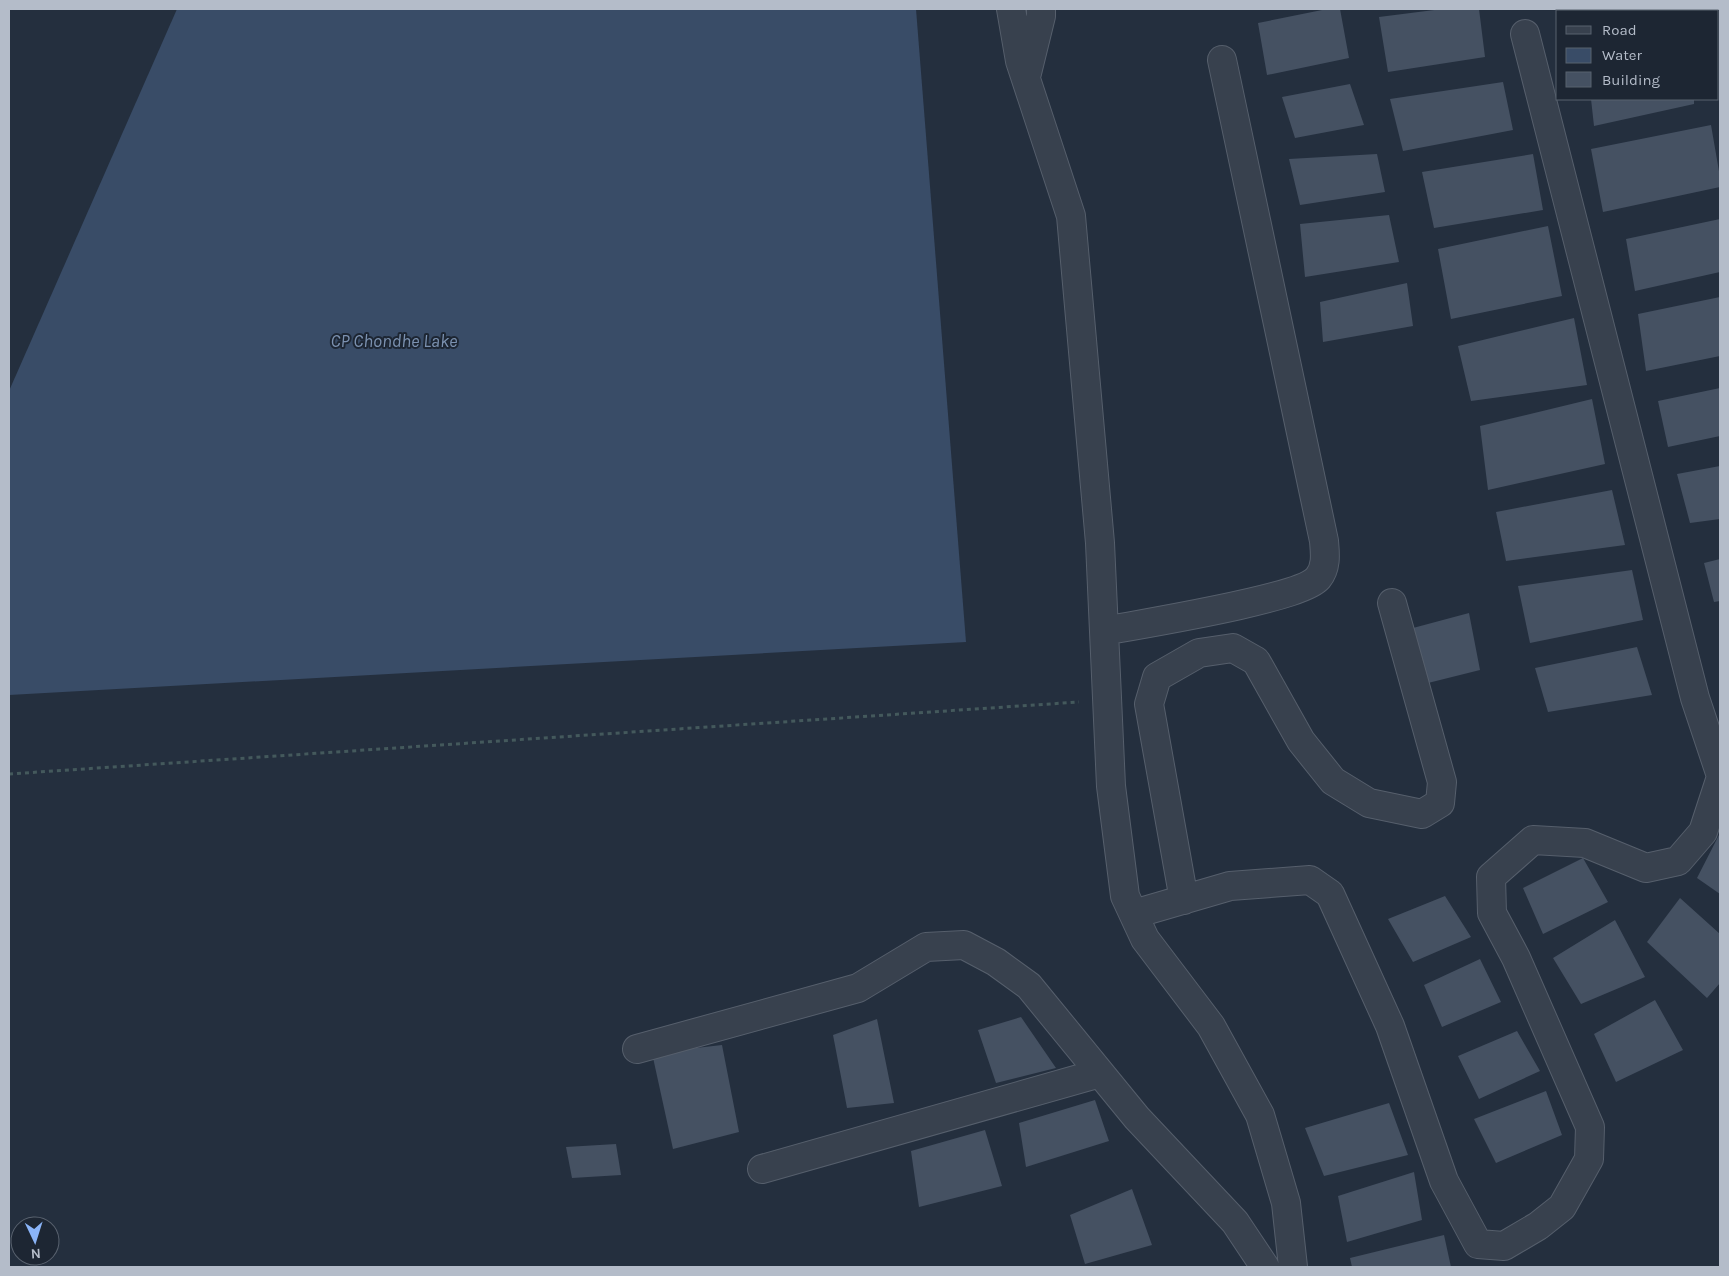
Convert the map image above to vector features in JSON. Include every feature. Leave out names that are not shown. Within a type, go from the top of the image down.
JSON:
[{"type":"street","points":[[1011,9],[1020,61],[1071,216],[1100,543],[1110,786],[1126,896],[1145,939],[1211,1026],[1260,1115],[1286,1203],[1293,1267]]},
{"type":"street","points":[[1026,77],[1041,16],[1041,9]]},
{"type":"street","points":[[1525,34],[1695,698],[1720,773]]},
{"type":"street","points":[[1104,631],[1253,602],[1289,593],[1308,585],[1318,578],[1325,563],[1324,541],[1222,60]]},
{"type":"street","points":[[1184,900],[1149,704],[1157,677],[1199,654],[1233,648],[1256,661],[1301,741],[1333,781],[1369,802],[1422,814],[1440,803],[1442,782],[1392,603]]},
{"type":"street","points":[[1134,914],[1230,886],[1310,880],[1330,894],[1390,1026],[1444,1182],[1478,1244],[1504,1246],[1538,1226],[1562,1207],[1589,1159],[1590,1127],[1516,958],[1492,913],[1491,877],[1533,840],[1585,843],[1646,868],[1678,861],[1703,832],[1720,780]]},
{"type":"street","points":[[637,1049],[858,988],[926,947],[964,945],[996,962],[1029,986],[1137,1118],[1235,1222],[1265,1267]]},
{"type":"street","points":[[762,1169],[1100,1073]]},
{"type":"path","points":[[9,774],[1107,700]]},
{"type":"water","name":"CP Chondhe Lake","points":[[177,9],[916,9],[966,642],[9,695],[9,391]]},
{"type":"building","points":[[1327,9],[1340,9],[1349,58],[1267,75],[1258,23]]},
{"type":"building","points":[[1442,9],[1479,9],[1485,57],[1388,72],[1379,17]]},
{"type":"building","points":[[1503,82],[1513,130],[1403,151],[1390,99]]},
{"type":"building","points":[[1350,84],[1364,125],[1295,138],[1282,97]]},
{"type":"building","points":[[1591,100],[1694,100],[1694,104],[1594,126]]},
{"type":"building","points":[[1711,125],[1720,187],[1603,212],[1591,149]]},
{"type":"building","points":[[1377,154],[1385,192],[1300,205],[1289,159]]},
{"type":"building","points":[[1533,154],[1543,210],[1434,228],[1422,172]]},
{"type":"building","points":[[1389,215],[1399,262],[1305,277],[1300,224]]},
{"type":"building","points":[[1720,219],[1720,272],[1635,291],[1626,239]]},
{"type":"building","points":[[1548,226],[1562,296],[1451,319],[1438,249]]},
{"type":"building","points":[[1407,283],[1413,326],[1323,342],[1320,302]]},
{"type":"building","points":[[1720,297],[1720,356],[1646,371],[1638,314]]},
{"type":"building","points":[[1574,318],[1587,385],[1471,401],[1458,346]]},
{"type":"building","points":[[1720,388],[1720,436],[1668,447],[1658,401]]},
{"type":"building","points":[[1592,399],[1605,464],[1488,490],[1480,426]]},
{"type":"building","points":[[1720,466],[1720,519],[1690,523],[1677,474]]},
{"type":"building","points":[[1612,490],[1625,545],[1506,561],[1496,512]]},
{"type":"building","points":[[1720,559],[1720,601],[1714,602],[1704,563]]},
{"type":"building","points":[[1632,570],[1643,620],[1530,643],[1518,586]]},
{"type":"building","points":[[1469,613],[1480,670],[1424,684],[1413,628]]},
{"type":"building","points":[[1637,647],[1652,695],[1548,712],[1535,668]]},
{"type":"building","points":[[1720,833],[1720,894],[1697,878]]},
{"type":"building","points":[[1583,858],[1608,902],[1543,934],[1523,888]]},
{"type":"building","points":[[1445,896],[1471,937],[1413,962],[1388,919]]},
{"type":"building","points":[[1680,898],[1720,934],[1720,983],[1707,998],[1647,942]]},
{"type":"building","points":[[1615,920],[1645,977],[1581,1004],[1553,958]]},
{"type":"building","points":[[1480,959],[1501,1002],[1442,1027],[1424,985]]},
{"type":"building","points":[[1655,1000],[1683,1050],[1616,1082],[1594,1034]]},
{"type":"building","points":[[1021,1017],[1056,1068],[996,1083],[978,1030]]},
{"type":"building","points":[[877,1019],[894,1103],[847,1108],[833,1035]]},
{"type":"building","points":[[1517,1031],[1540,1071],[1479,1099],[1458,1056]]},
{"type":"building","points":[[722,1045],[739,1132],[673,1149],[652,1053]]},
{"type":"building","points":[[1546,1091],[1562,1135],[1496,1163],[1474,1119]]},
{"type":"building","points":[[1095,1100],[1109,1141],[1026,1167],[1019,1123]]},
{"type":"building","points":[[1389,1103],[1408,1155],[1324,1176],[1305,1128]]},
{"type":"building","points":[[985,1130],[1002,1186],[919,1207],[911,1151]]},
{"type":"building","points":[[616,1144],[621,1175],[572,1178],[566,1147]]},
{"type":"building","points":[[1414,1172],[1422,1220],[1347,1242],[1338,1196]]},
{"type":"building","points":[[1132,1189],[1152,1245],[1085,1264],[1070,1215]]},
{"type":"building","points":[[1444,1235],[1451,1267],[1352,1267],[1350,1258]]}]
